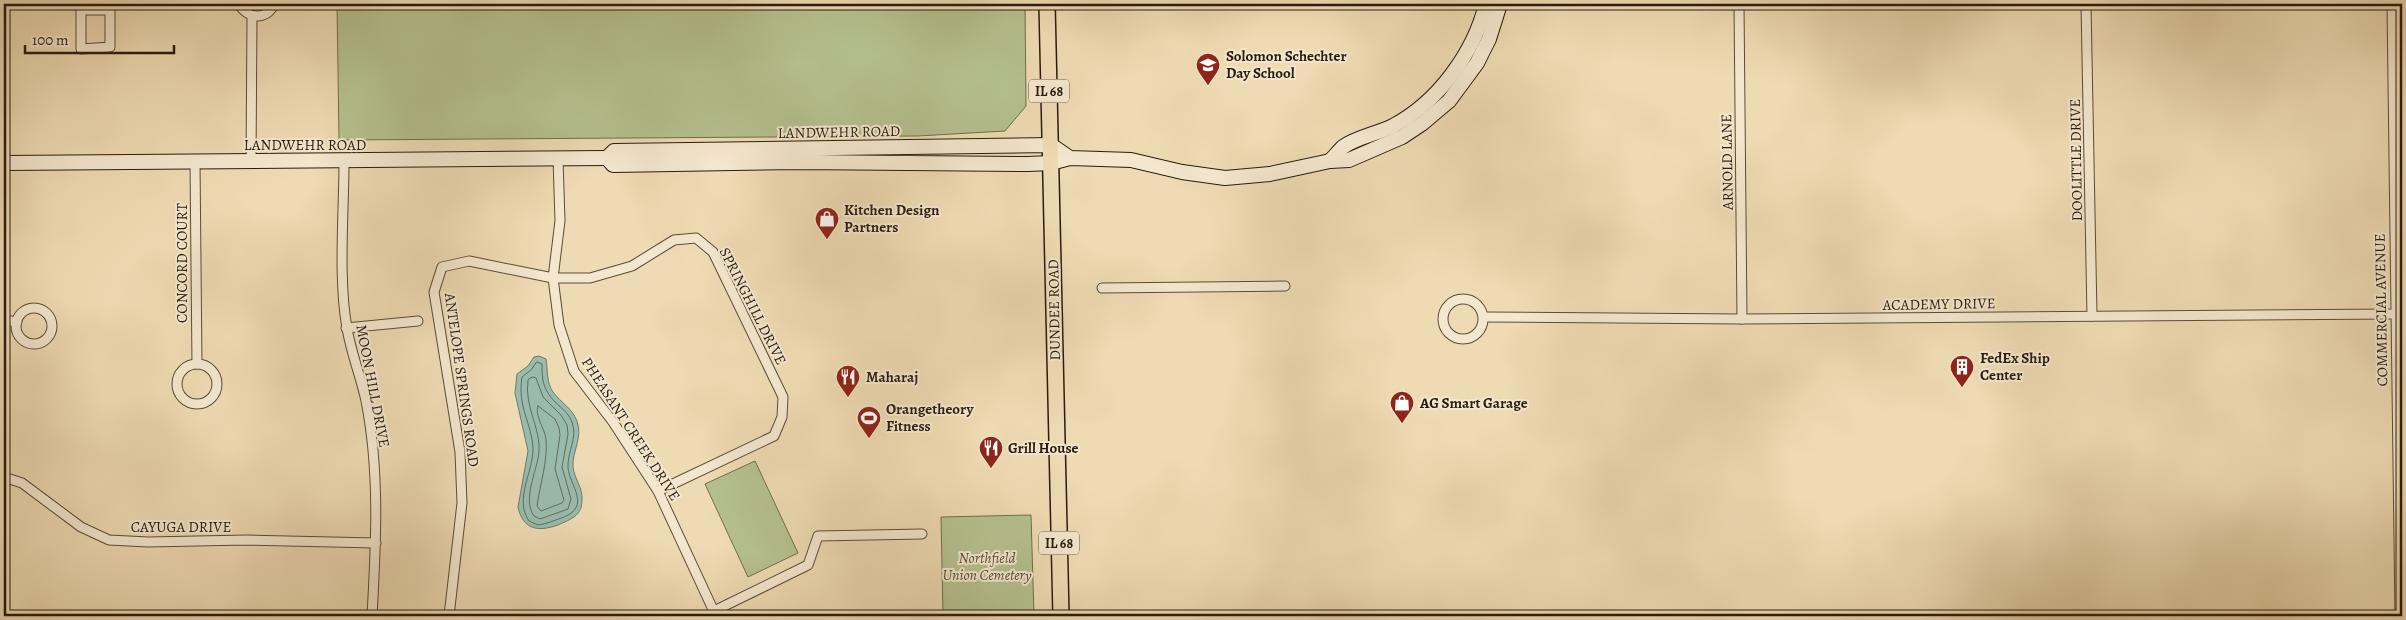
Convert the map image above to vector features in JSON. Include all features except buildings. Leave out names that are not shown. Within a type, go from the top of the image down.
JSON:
[{"type":"main road","name":"DUNDEE ROAD","points":[[1048,4],[1061,616]]},
{"type":"main road","name":"LANDWEHR ROAD","points":[[1330,161],[1343,147],[1394,125],[1426,102],[1439,89],[1461,62],[1472,43],[1486,4]]},
{"type":"main road","name":"LANDWEHR ROAD","points":[[4,163],[344,162],[607,158],[614,164],[1051,163],[1070,158],[1131,160],[1182,172],[1225,178],[1270,174],[1330,161],[1349,160],[1387,145],[1423,124],[1449,101],[1477,63],[1489,39],[1500,4]]},
{"type":"main road","points":[[1051,145],[1070,158]]},
{"type":"main road","name":"LANDWEHR ROAD","points":[[607,158],[614,151],[1051,145]]},
{"type":"street","points":[[239,4],[242,10],[252,16],[264,15],[274,4]]},
{"type":"street","name":"ARNOLD LANE","points":[[1739,4],[1742,319]]},
{"type":"street","name":"DOOLITTLE DRIVE","points":[[2086,4],[2092,316]]},
{"type":"street","name":"COMMERCIAL AVENUE","points":[[2392,4],[2400,616]]},
{"type":"street","points":[[96,7],[110,10],[110,47],[81,48],[81,10],[96,7]]},
{"type":"street","points":[[251,162],[252,16]]},
{"type":"street","name":"PHEASANT CREEK DRIVE","points":[[558,159],[560,220],[553,278],[559,325],[574,371],[613,422],[658,491],[715,614]]},
{"type":"street","name":"CONCORD COURT","points":[[195,162],[197,364]]},
{"type":"street","name":"MOON HILL DRIVE","points":[[344,162],[343,274],[346,328],[366,401],[375,466],[376,543],[372,616]]},
{"type":"street","name":"SPRINGHILL DRIVE","points":[[442,267],[469,261],[553,278],[590,278],[632,266],[674,240],[696,238],[713,252],[783,397],[782,417],[774,436],[658,491]]},
{"type":"street","name":"ANTELOPE SPRINGS ROAD","points":[[442,267],[434,292],[460,452],[462,503],[449,616]]},
{"type":"street","points":[[1102,288],[1285,286]]},
{"type":"street","points":[[1467,298],[1478,305],[1484,317],[1479,332],[1462,339],[1451,334],[1444,324],[1443,318],[1445,311],[1454,301],[1467,298]]},
{"type":"street","points":[[34,308],[40,309],[52,321],[52,332],[44,342],[32,344],[22,339],[18,334],[17,322],[23,312],[34,308]]},
{"type":"street","name":"ACADEMY DRIVE","points":[[1484,317],[1742,319],[2395,314]]},
{"type":"street","points":[[4,320],[17,322]]},
{"type":"street","points":[[346,328],[418,321]]},
{"type":"street","points":[[197,364],[209,368],[213,372],[217,384],[216,391],[208,401],[196,404],[183,399],[177,387],[177,380],[184,368],[197,364]]},
{"type":"street","name":"CAYUGA DRIVE","points":[[4,477],[22,483],[81,528],[109,540],[148,542],[246,540],[376,543]]},
{"type":"street","points":[[715,614],[808,565],[818,536],[922,534]]},
{"type":"green space","points":[[337,4],[1025,4],[1026,106],[1005,131],[918,136],[339,140]]},
{"type":"green space","points":[[755,461],[798,553],[748,577],[705,484]]},
{"type":"green space","name":"Northfield Union Cemetery","points":[[1031,515],[1034,616],[943,616],[941,517]]},
{"type":"water","points":[[539,356],[546,359],[548,380],[553,392],[572,413],[579,427],[573,467],[582,500],[580,510],[571,519],[558,525],[544,528],[528,525],[520,515],[518,507],[528,451],[515,393],[517,374],[528,366],[534,357]]},
{"type":"place","name":"Solomon Schechter Day School","points":[[1208,86]]},
{"type":"place","name":"Kitchen Design Partners","points":[[827,240]]},
{"type":"place","name":"FedEx Ship Center","points":[[1962,388]]},
{"type":"place","name":"Maharaj","points":[[848,398]]},
{"type":"place","name":"AG Smart Garage","points":[[1402,424]]},
{"type":"place","name":"Orangetheory Fitness","points":[[869,439]]},
{"type":"place","name":"Grill House","points":[[991,469]]}]
